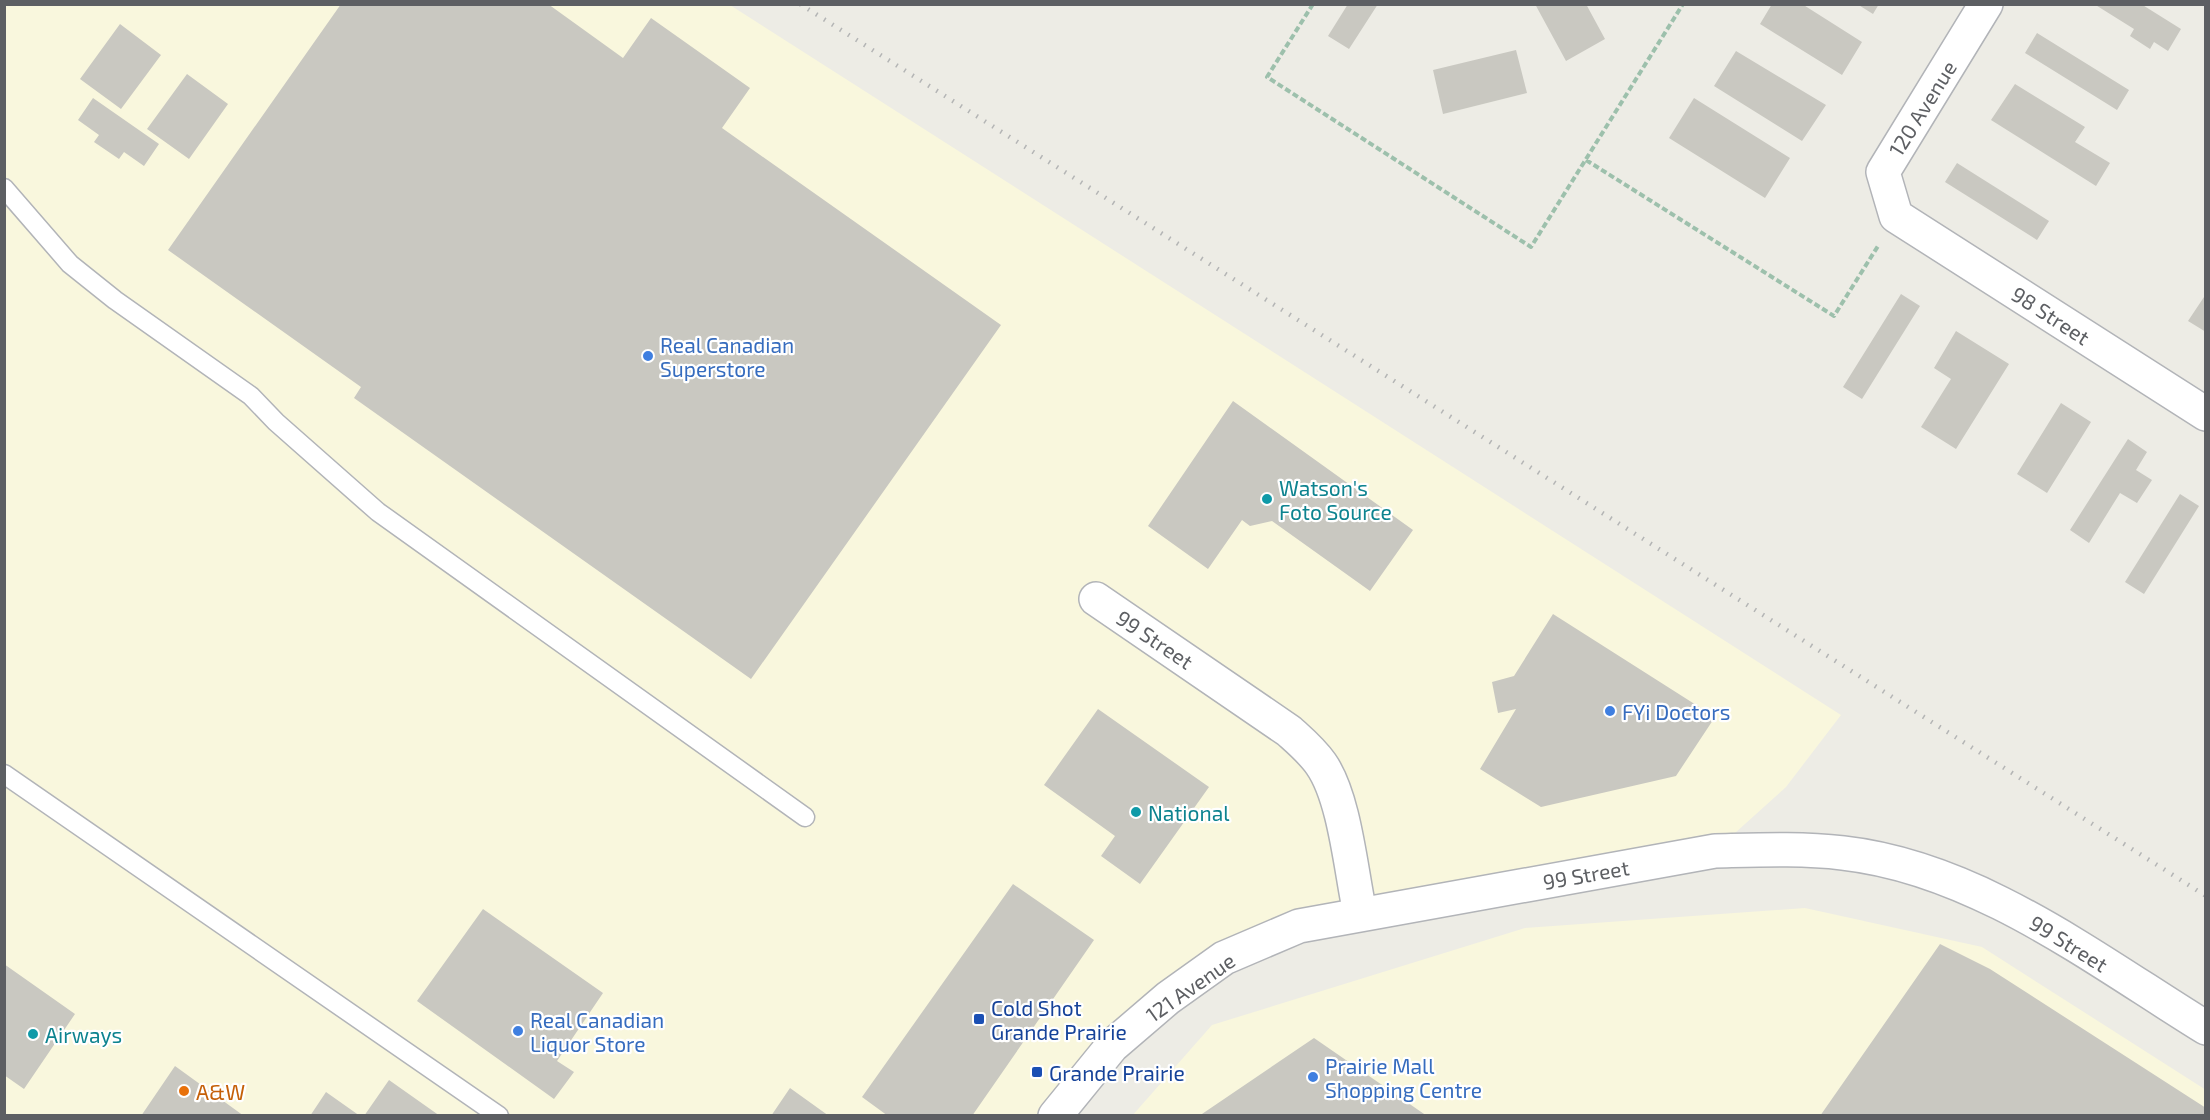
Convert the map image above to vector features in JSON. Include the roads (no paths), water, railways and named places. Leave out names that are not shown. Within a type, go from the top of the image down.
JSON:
[{"type":"street","name":"120 Avenue","points":[[1896,216],[1883,172],[1986,4]]},
{"type":"street","name":"98 Street","points":[[1896,216],[2205,414]]},
{"type":"street","name":"99 Street","points":[[1096,599],[1289,731],[1308,747],[1323,765],[1336,796],[1360,913],[1715,851],[1783,849],[1844,853],[1916,869],[2025,916],[2205,1028]]},
{"type":"street","name":"121 Avenue","points":[[1055,1116],[1112,1047],[1168,998],[1224,958],[1299,926],[1360,913]]},
{"type":"lane","points":[[4,188],[70,264],[115,300],[251,396],[276,422],[378,512],[805,817]]},
{"type":"lane","points":[[4,774],[499,1116]]},
{"type":"railway","points":[[800,4],[2206,896]]},
{"type":"place","name":"Real Canadian Superstore","points":[[648,356]]},
{"type":"place","name":"Watson's Foto Source","points":[[1267,499]]},
{"type":"place","name":"FYi Doctors","points":[[1610,711]]},
{"type":"place","name":"National","points":[[1136,812]]},
{"type":"place","name":"Cold Shot Grande Prairie","points":[[979,1019]]},
{"type":"place","name":"Real Canadian Liquor Store","points":[[518,1031]]},
{"type":"place","name":"Airways","points":[[33,1034]]},
{"type":"place","name":"Grande Prairie","points":[[1037,1072]]},
{"type":"place","name":"Prairie Mall Shopping Centre","points":[[1313,1077]]},
{"type":"place","name":"A&W","points":[[184,1091]]}]
